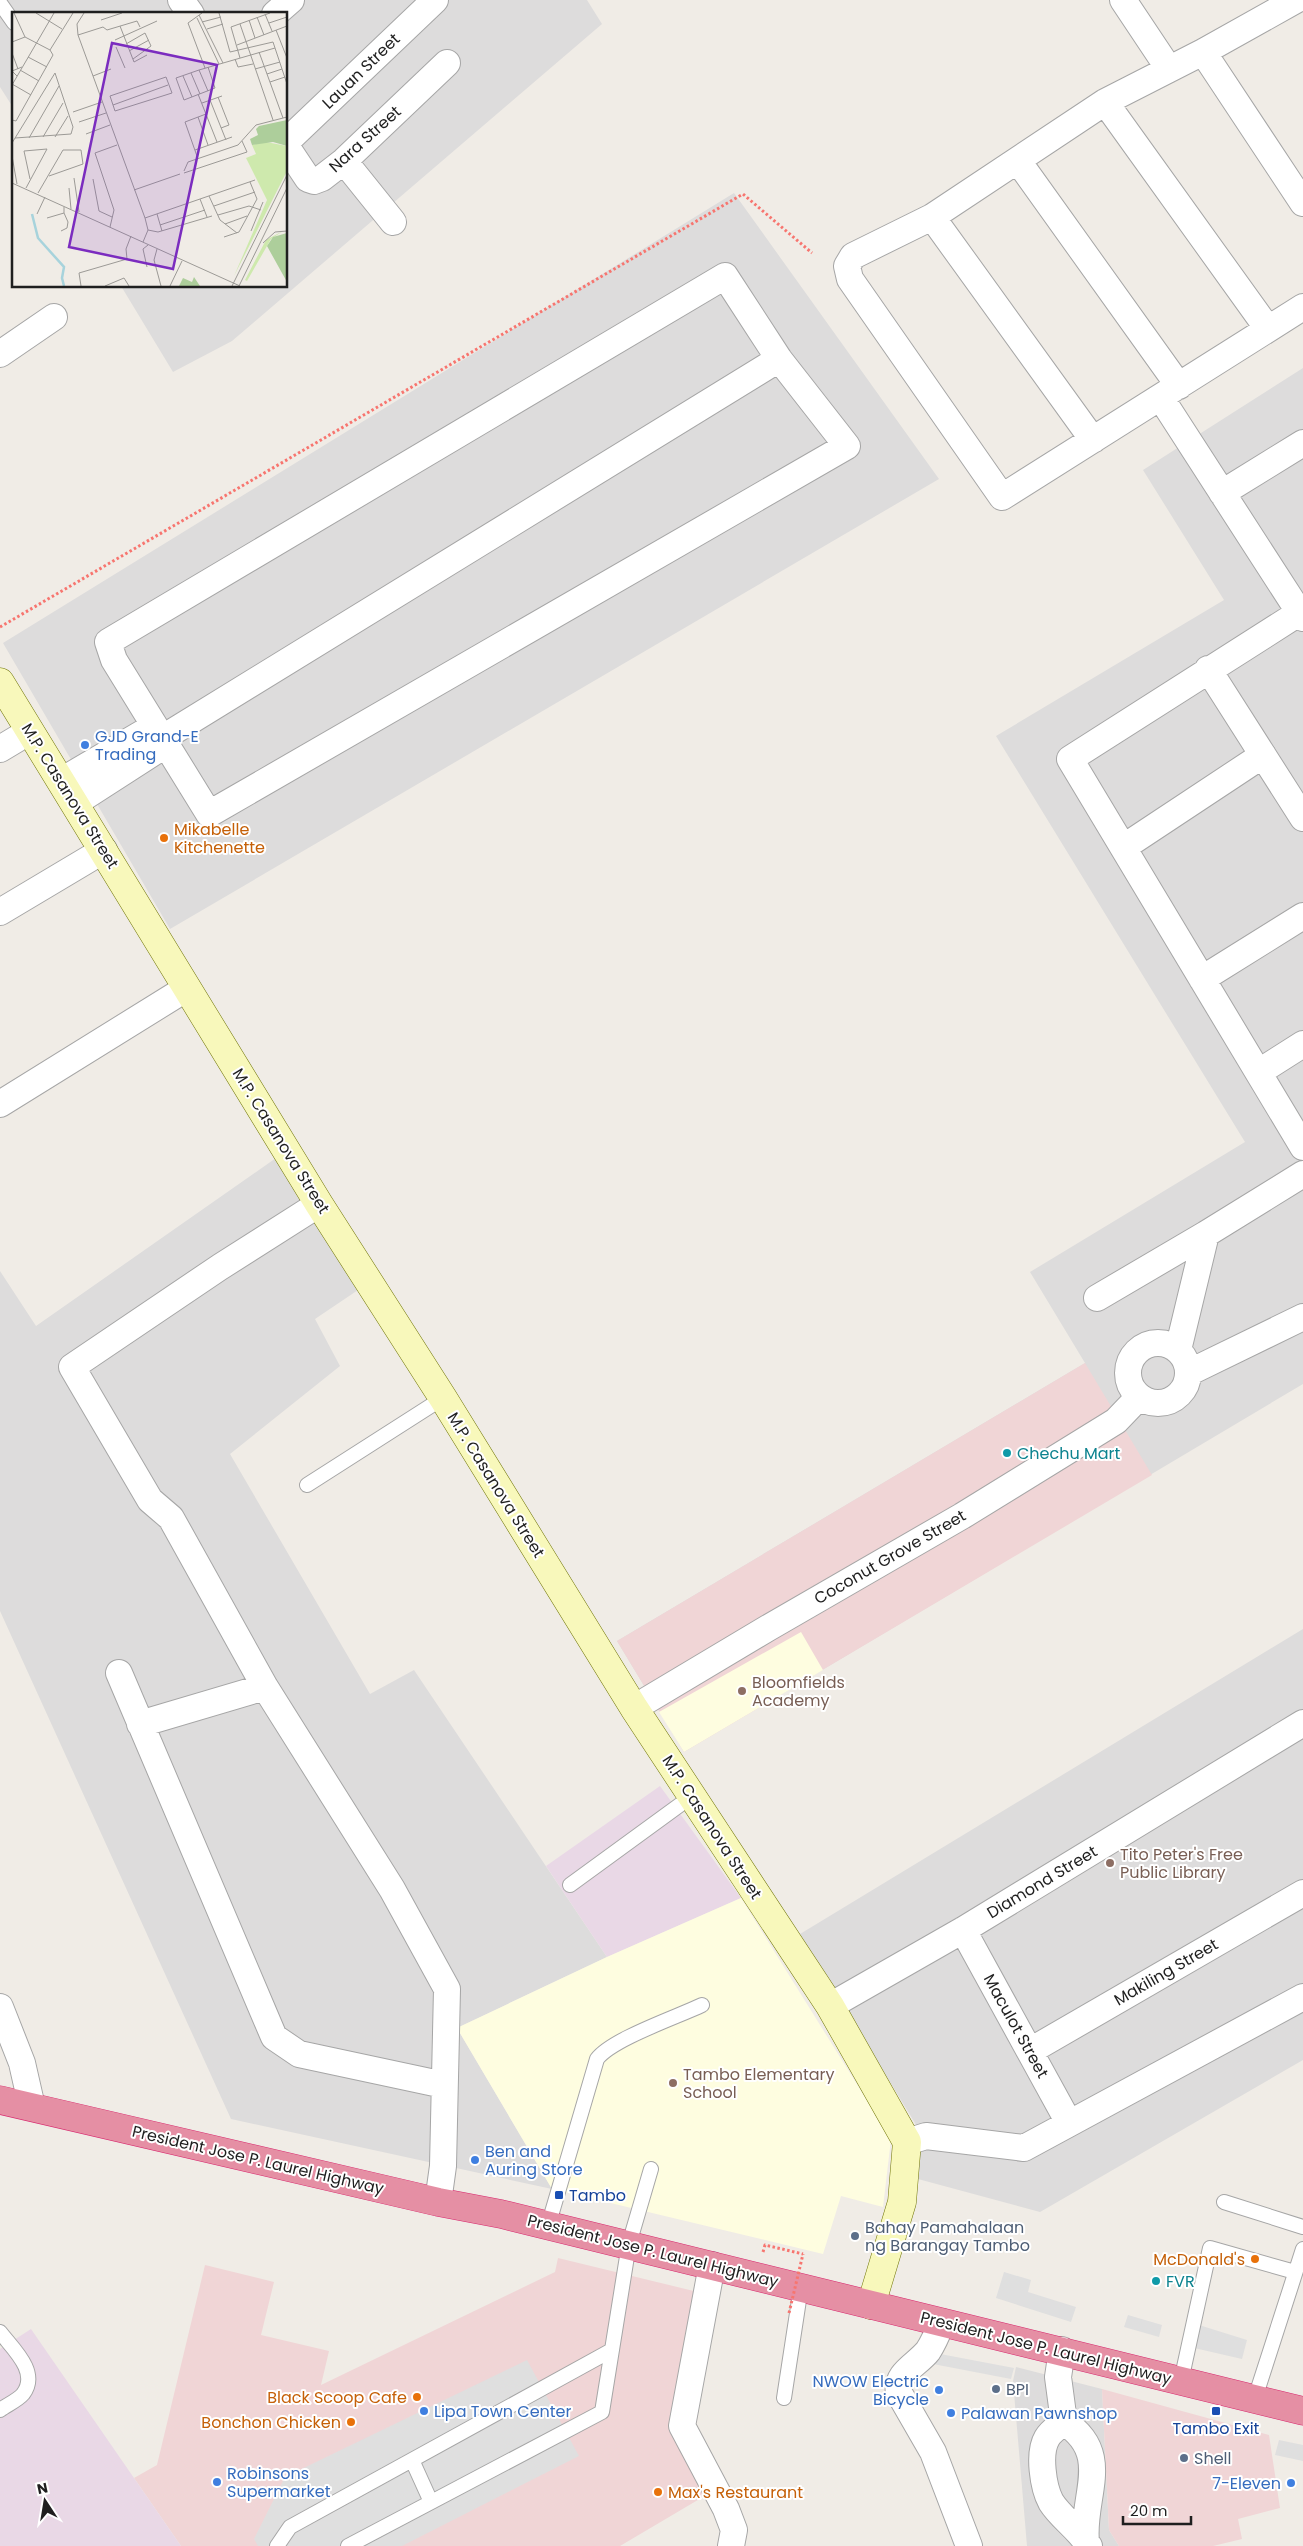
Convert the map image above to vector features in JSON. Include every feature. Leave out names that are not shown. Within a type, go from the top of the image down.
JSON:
[{"type":"highway","name":"President Jose P. Laurel Highway","points":[[0,2100],[438,2202],[629,2244],[1303,2411]]},
{"type":"street","points":[[181,0],[190,12]]},
{"type":"street","points":[[277,12],[291,0]]},
{"type":"street","name":"Lauan Street","points":[[288,140],[435,0]]},
{"type":"street","points":[[1123,0],[1169,69]]},
{"type":"street","points":[[1296,0],[1203,52],[1105,102],[932,217],[853,256],[846,266],[850,279],[1002,498],[1303,307]]},
{"type":"street","points":[[1203,52],[1303,203]]},
{"type":"street","name":"Nara Street","points":[[288,149],[308,179],[314,181],[344,161],[447,63]]},
{"type":"street","points":[[1105,102],[1268,329]]},
{"type":"street","points":[[344,161],[393,222]]},
{"type":"street","points":[[1018,161],[1170,392],[1222,493],[1301,615],[1208,669],[1070,759],[1303,1147]]},
{"type":"street","points":[[932,217],[1093,440]]},
{"type":"street","points":[[724,276],[778,359],[847,446],[209,814],[160,737],[114,660],[108,642],[724,276]]},
{"type":"street","points":[[0,354],[54,317]]},
{"type":"street","points":[[68,792],[778,359]]},
{"type":"street","points":[[1222,493],[1303,443]]},
{"type":"street","points":[[1208,669],[1303,818]]},
{"type":"street","name":"M.P. Casanova Street","points":[[0,682],[319,1204],[443,1398],[634,1708],[830,2006],[906,2142]]},
{"type":"street","points":[[0,749],[30,731]]},
{"type":"street","points":[[1124,847],[1263,755]]},
{"type":"street","points":[[0,912],[104,850]]},
{"type":"street","points":[[1202,979],[1303,916]]},
{"type":"street","points":[[0,1104],[187,988]]},
{"type":"street","points":[[1259,1072],[1303,1044]]},
{"type":"street","points":[[1097,1298],[1303,1174]]},
{"type":"street","points":[[319,1204],[220,1267],[72,1367],[150,1500],[171,1518],[266,1687],[392,1889],[447,1989],[443,2166],[438,2202]]},
{"type":"street","points":[[1183,1362],[1166,1344],[1152,1343],[1139,1349],[1130,1359],[1127,1373],[1130,1387],[1139,1397],[1149,1402],[1160,1404],[1180,1394],[1186,1384],[1183,1362],[1206,1234]]},
{"type":"street","points":[[1183,1362],[1303,1317]]},
{"type":"street","name":"Coconut Grove Street","points":[[634,1708],[962,1516],[1116,1420],[1139,1397]]},
{"type":"street","points":[[119,1673],[274,2038],[299,2054],[444,2084]]},
{"type":"street","points":[[140,1724],[266,1687]]},
{"type":"street","name":"Diamond Street","points":[[830,2006],[963,1930],[1303,1723]]},
{"type":"street","name":"Makiling Street","points":[[1030,2052],[1303,1893]]},
{"type":"street","name":"Maculot Street","points":[[963,1930],[1069,2123]]},
{"type":"street","points":[[870,2305],[902,2202],[906,2142],[926,2136],[1024,2148],[1303,1997]]},
{"type":"street","points":[[0,2007],[22,2063],[32,2107]]},
{"type":"street","points":[[712,2265],[682,2426],[726,2509],[734,2530],[731,2546]]},
{"type":"street","points":[[942,2322],[928,2350],[901,2377],[897,2384],[899,2393],[933,2452],[969,2546]]},
{"type":"street","points":[[1062,2350],[1058,2377],[1064,2422],[1077,2431],[1084,2440],[1091,2457],[1093,2484],[1085,2519],[1088,2544]]},
{"type":"street","points":[[1064,2422],[1052,2431],[1044,2446],[1042,2455],[1048,2493],[1056,2509],[1088,2544]]},
{"type":"lane","points":[[0,3],[12,20]]},
{"type":"lane","points":[[307,1485],[443,1398]]},
{"type":"lane","points":[[570,1885],[692,1796]]},
{"type":"lane","points":[[548,2226],[597,2059],[602,2052],[617,2044],[702,2005]]},
{"type":"lane","points":[[348,2546],[602,2412],[629,2244],[651,2169]]},
{"type":"lane","points":[[1224,2202],[1303,2227]]},
{"type":"lane","points":[[1181,2380],[1210,2248],[1296,2272]]},
{"type":"lane","points":[[1255,2398],[1303,2249]]},
{"type":"lane","points":[[784,2398],[801,2287]]},
{"type":"lane","points":[[0,2332],[26,2366],[29,2375],[28,2384],[22,2394],[0,2410]]},
{"type":"lane","points":[[277,2546],[290,2527],[612,2350]]},
{"type":"lane","points":[[412,2460],[431,2502]]},
{"type":"path","points":[[0,627],[743,194],[812,253]]},
{"type":"path","points":[[765,2245],[803,2254],[789,2313]]},
{"type":"shaded area","points":[[0,0],[587,0],[602,24],[232,341],[173,372],[122,288],[288,288],[288,12],[12,12],[12,106],[0,87]]},
{"type":"shaded area","points":[[734,193],[939,479],[170,929],[3,643]]},
{"type":"shaded area","points":[[1303,368],[1303,1384],[684,1752],[617,1641],[1085,1363],[1030,1272],[1245,1142],[996,736],[1224,600],[1143,470]]},
{"type":"shaded area","points":[[276,1158],[361,1288],[315,1319],[340,1366],[230,1454],[370,1694],[414,1670],[607,1957],[457,2028],[552,2189],[231,2119],[0,1611],[0,1271],[36,1326]]},
{"type":"shaded area","points":[[1085,1363],[1152,1475],[684,1752],[617,1641]]},
{"type":"shaded area","points":[[1303,1629],[1303,2060],[1040,2212],[918,2179],[918,2128],[800,1934]]},
{"type":"shaded area","name":"Bloomfields Academy","points":[[801,1632],[823,1670],[684,1752],[659,1712]]},
{"type":"shaded area","points":[[660,1786],[741,1898],[607,1957],[546,1866]]},
{"type":"shaded area","name":"Tambo Elementary School","points":[[741,1898],[891,2139],[883,2207],[841,2196],[823,2254],[552,2189],[457,2028],[607,1957]]},
{"type":"shaded area","name":"Lipa Town Center","points":[[558,2258],[702,2293],[673,2436],[708,2494],[620,2546],[181,2546],[134,2478],[157,2465],[205,2265],[274,2282],[261,2335],[329,2351],[321,2385],[555,2272]]},
{"type":"shaded area","points":[[1004,2272],[1031,2280],[1028,2292],[1076,2307],[1071,2322],[996,2298]]},
{"type":"shaded area","points":[[1128,2315],[1162,2325],[1159,2337],[1124,2327]]},
{"type":"shaded area","points":[[1199,2325],[1247,2340],[1242,2359],[1190,2347]]},
{"type":"shaded area","points":[[31,2329],[181,2546],[0,2546],[0,2349]]},
{"type":"shaded area","points":[[935,2353],[1014,2368],[1011,2379],[933,2364]]},
{"type":"shaded area","points":[[527,2360],[579,2456],[402,2546],[258,2546],[254,2539],[285,2477]]},
{"type":"shaded area","points":[[1016,2367],[1102,2389],[1109,2530],[1119,2546],[1027,2546],[1013,2381]]},
{"type":"shaded area","points":[[1102,2389],[1269,2435],[1280,2508],[1238,2519],[1242,2539],[1213,2546],[1119,2546],[1109,2530]]},
{"type":"shaded area","points":[[1279,2440],[1303,2445],[1303,2461],[1275,2455]]},
{"type":"place","name":"GJD Grand-E Trading","points":[[85,745]]},
{"type":"place","name":"Mikabelle Kitchenette","points":[[164,838]]},
{"type":"place","name":"Chechu Mart","points":[[1007,1453]]},
{"type":"place","name":"Bloomfields Academy","points":[[742,1691]]},
{"type":"place","name":"Tito Peter's Free Public Library","points":[[1110,1863]]},
{"type":"place","name":"Tambo Elementary School","points":[[673,2083]]},
{"type":"place","name":"Ben and Auring Store","points":[[475,2160]]},
{"type":"place","name":"Tambo","points":[[559,2195]]},
{"type":"place","name":"Bahay Pamahalaan ng Barangay Tambo","points":[[855,2236]]},
{"type":"place","name":"McDonald's","points":[[1255,2259]]},
{"type":"place","name":"FVR","points":[[1156,2281]]},
{"type":"place","name":"BPI","points":[[996,2389]]},
{"type":"place","name":"NWOW Electric Bicycle","points":[[939,2390]]},
{"type":"place","name":"Black Scoop Cafe","points":[[417,2397]]},
{"type":"place","name":"Lipa Town Center","points":[[424,2411]]},
{"type":"place","name":"Tambo Exit","points":[[1216,2411]]},
{"type":"place","name":"Palawan Pawnshop","points":[[951,2413]]},
{"type":"place","name":"Bonchon Chicken","points":[[351,2422]]},
{"type":"place","name":"Shell","points":[[1184,2458]]},
{"type":"place","name":"Robinsons Supermarket","points":[[217,2482]]},
{"type":"place","name":"7-Eleven","points":[[1291,2483]]},
{"type":"place","name":"Max's Restaurant","points":[[658,2492]]}]
